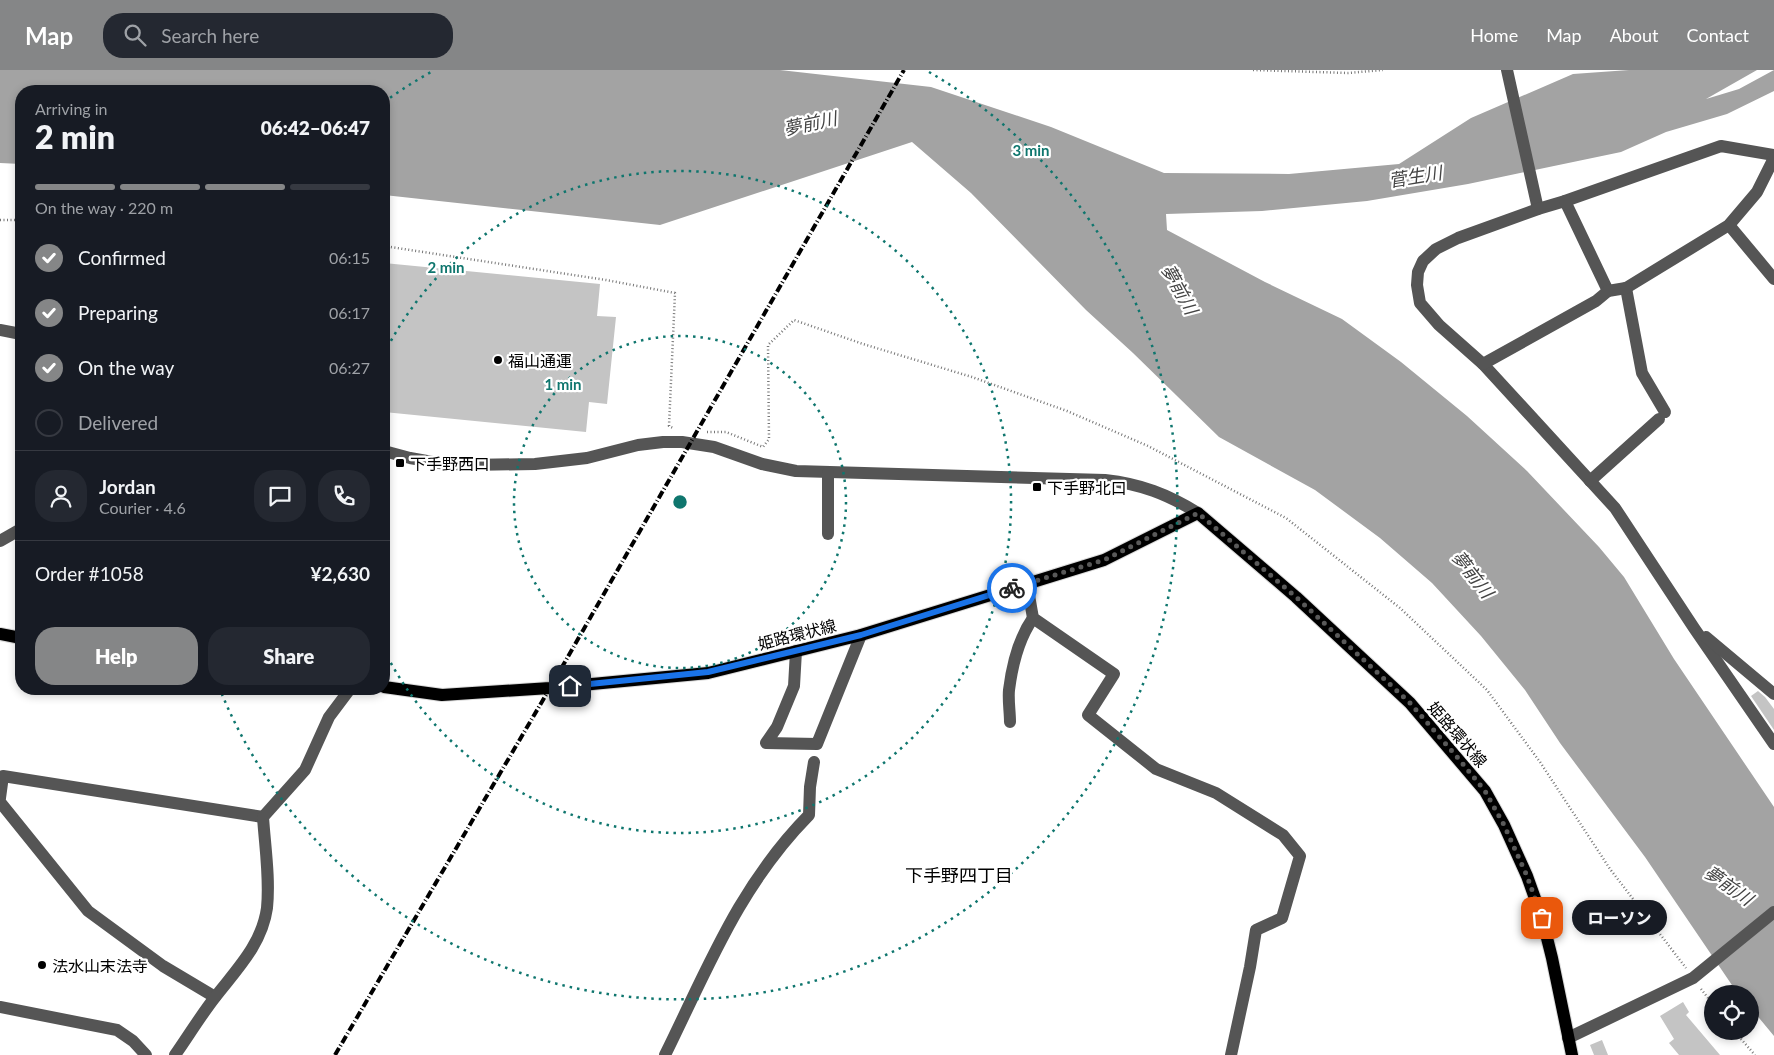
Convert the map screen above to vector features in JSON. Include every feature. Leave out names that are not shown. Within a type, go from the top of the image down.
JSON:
[{"type":"main road","name":"姫路環状線","points":[[390,688],[442,695],[550,688],[708,672],[861,635],[1104,560],[1198,513],[1296,597],[1410,703],[1485,791],[1504,825],[1527,876],[1542,918],[1572,1055]]},
{"type":"main road","points":[[0,634],[15,637]]},
{"type":"street","points":[[1507,70],[1537,203]]},
{"type":"street","points":[[1483,364],[1596,301],[1608,291],[1626,288],[1729,225],[1757,192],[1774,157],[1721,146],[1565,201],[1537,203],[1436,249],[1423,261],[1418,272],[1417,285],[1420,303],[1439,325],[1483,364],[1615,508],[1694,628],[1774,744]]},
{"type":"street","points":[[1565,201],[1608,291]]},
{"type":"street","points":[[1729,225],[1774,279]]},
{"type":"street","points":[[1590,481],[1662,416],[1642,373],[1626,288]]},
{"type":"street","points":[[0,330],[15,333]]},
{"type":"street","name":"姫路環状線","points":[[390,453],[410,458],[468,465],[535,464],[587,458],[638,445],[682,442],[714,447],[762,464],[796,471],[1062,479],[1128,483],[1161,493],[1198,513]]},
{"type":"street","points":[[828,473],[828,534]]},
{"type":"street","points":[[0,541],[15,532]]},
{"type":"street","points":[[1027,584],[1033,618],[1114,674],[1088,715],[1156,769],[1216,793],[1283,835],[1300,856],[1282,918],[1256,930],[1231,1055]]},
{"type":"street","points":[[1010,722],[1009,691],[1015,662],[1024,630],[1033,618]]},
{"type":"street","points":[[1694,628],[1774,694]]},
{"type":"street","points":[[796,651],[794,686],[777,728],[766,743],[817,744],[861,635]]},
{"type":"street","points":[[175,1055],[216,996],[243,964],[260,935],[266,909],[268,884],[263,817],[305,770],[329,717],[346,695]]},
{"type":"street","points":[[665,1055],[708,963],[732,918],[774,854],[809,815],[810,787],[814,762]]},
{"type":"street","points":[[0,798],[3,776],[263,817]]},
{"type":"street","points":[[0,802],[88,911],[163,966],[216,996]]},
{"type":"street","points":[[1568,1038],[1693,978],[1774,912]]},
{"type":"street","points":[[0,1007],[117,1030],[133,1041],[146,1055]]},
{"type":"path","points":[[1253,70],[1348,73],[1383,70]]},
{"type":"path","points":[[0,220],[15,220]]},
{"type":"path","points":[[390,247],[606,280],[676,293],[669,426],[676,431]]},
{"type":"path","points":[[706,432],[726,432],[763,447],[769,439],[768,345],[794,320],[863,344],[972,377],[1067,411],[1148,446],[1286,518],[1400,608],[1487,690],[1540,762],[1610,870],[1704,992]]},
{"type":"path","points":[[1742,1040],[1755,1055]]},
{"type":"water","points":[[0,70],[780,70],[931,87],[1051,127],[1164,173],[1289,174],[1399,164],[1471,118],[1573,74],[1629,70],[1757,70],[1706,99],[1739,89],[1774,70],[1774,91],[1727,114],[1666,132],[1621,152],[1468,184],[1367,201],[1262,211],[1166,214],[1167,230],[1265,282],[1342,319],[1401,362],[1467,416],[1527,471],[1599,547],[1624,577],[1674,659],[1774,807],[1774,1036],[1759,1018],[1759,985],[1732,985],[1645,857],[1560,743],[1525,690],[1481,636],[1432,583],[1380,538],[1315,490],[1219,437],[1086,310],[971,193],[912,142],[660,225],[390,196],[390,85],[15,85],[15,164],[0,163]]},
{"type":"building","name":"福山通運","points":[[390,264],[600,284],[597,316],[616,317],[607,404],[589,402],[586,432],[390,413]]},
{"type":"building","points":[[1758,691],[1774,709],[1774,730],[1751,696]]},
{"type":"building","points":[[1683,1002],[1689,1012],[1686,1015],[1704,1036],[1704,1040],[1707,1040],[1720,1055],[1679,1055],[1669,1043],[1674,1039],[1660,1016]]},
{"type":"building","points":[[1602,1040],[1608,1055],[1594,1055],[1590,1045]]},
{"type":"railway","points":[[335,1055],[550,688],[904,70]]},
{"type":"way so far","points":[[1012,588],[1104,560],[1198,513],[1296,597],[1410,703],[1458,758],[1485,791],[1504,825],[1527,876],[1542,918]]},
{"type":"place","name":"福山通運","points":[[498,360]]},
{"type":"place","name":"下手野西口","points":[[400,463]]},
{"type":"place","name":"下手野北口","points":[[1037,487]]},
{"type":"place","name":"ローソン","points":[[1542,918]]},
{"type":"place","name":"法水山末法寺","points":[[42,965]]},
{"type":"district","name":"下手野四丁目","points":[[959,875]]},
{"type":"route","points":[[570,686],[708,672],[861,635],[1012,588]]},
{"type":"water label","name":"夢前川","points":[[810,123]]},
{"type":"water label","name":"菅生川","points":[[1415,176]]},
{"type":"water label","name":"夢前川","points":[[1180,289]]},
{"type":"water label","name":"夢前川","points":[[1473,574]]},
{"type":"water label","name":"夢前川","points":[[1729,885]]}]
